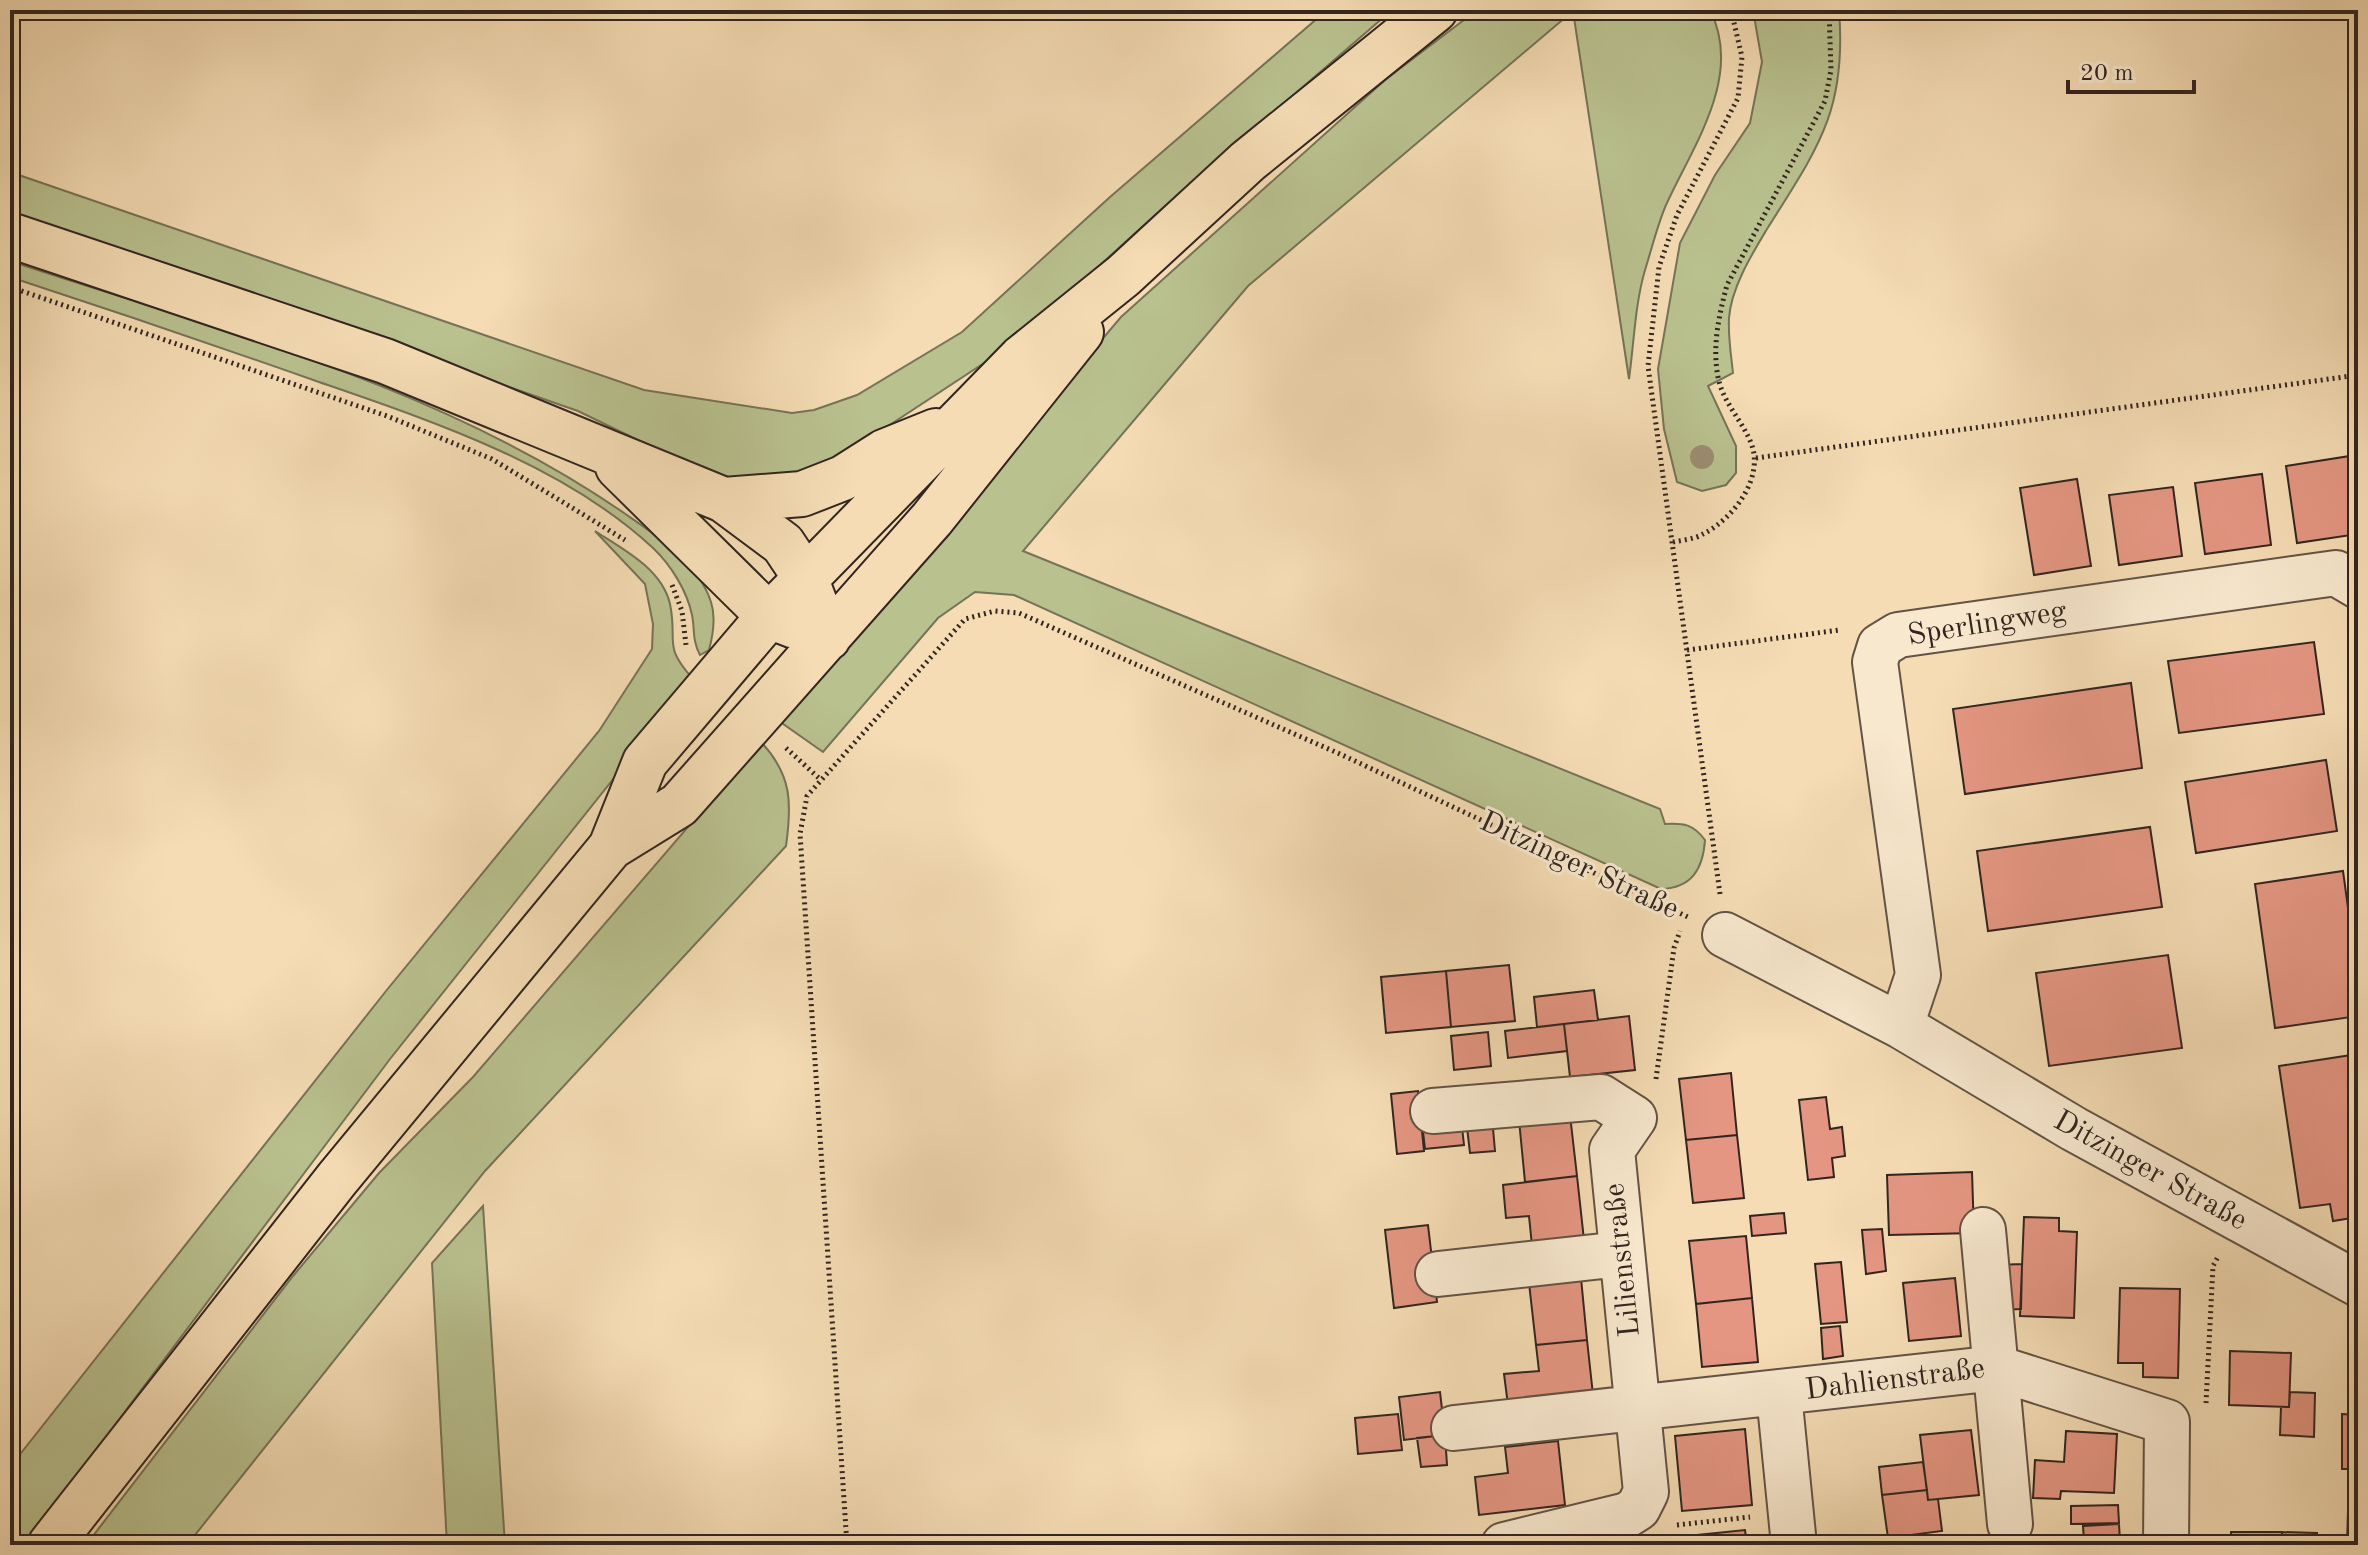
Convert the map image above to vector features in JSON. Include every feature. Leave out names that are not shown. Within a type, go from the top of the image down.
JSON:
[{"type":"main road","points":[[50,1545],[337,1179],[611,847],[645,762],[769,616],[953,424],[1021,358],[1123,276],[1248,161],[1435,10]]},
{"type":"main road","points":[[10,235],[385,361],[724,500],[783,544],[805,577],[828,638]]},
{"type":"main road","points":[[611,847],[679,805],[932,519],[1123,276]]},
{"type":"main road","points":[[724,500],[802,494],[843,478],[884,452],[953,424]]},
{"type":"main road","points":[[602,452],[769,616],[828,638]]},
{"type":"street","name":"Sperlingweg","points":[[1901,1026],[1918,975],[1875,662],[1880,646],[1898,635],[2351,577]]},
{"type":"street","name":"Ditzinger Straße","points":[[1725,935],[1901,1026],[2236,1220],[2358,1284]]},
{"type":"street","points":[[1433,1111],[1601,1097],[1634,1118]]},
{"type":"street","name":"Lilienstraße","points":[[1504,1545],[1627,1515],[1638,1508],[1646,1492],[1612,1150],[1634,1118]]},
{"type":"street","points":[[1983,1230],[2010,1524]]},
{"type":"street","points":[[1438,1274],[1621,1254]]},
{"type":"street","name":"Dahlienstraße","points":[[1779,1394],[1997,1368],[2167,1422]]},
{"type":"street","points":[[1454,1428],[1779,1394],[1793,1529]]},
{"type":"street","points":[[2166,1545],[2167,1422]]},
{"type":"path","points":[[1725,935],[1648,366],[1659,267],[1677,215],[1738,98],[1742,57],[1731,10]]},
{"type":"path","points":[[1673,542],[1701,536],[1727,518],[1746,492],[1756,458],[1742,426],[1730,409],[1719,379],[1716,348],[1718,317],[1727,285],[1825,101],[1831,70],[1829,10]]},
{"type":"path","points":[[10,287],[387,416],[479,453],[635,546]]},
{"type":"path","points":[[1756,458],[2358,375]]},
{"type":"path","points":[[665,574],[676,591],[682,611],[687,649]]},
{"type":"path","name":"Ditzinger Straße","points":[[847,1545],[800,834],[807,796],[965,619],[995,611],[1019,613],[1340,754],[1725,935]]},
{"type":"path","points":[[1687,650],[1851,628],[1880,646]]},
{"type":"path","points":[[1634,1118],[1655,1085],[1674,948],[1686,915]]},
{"type":"path","points":[[2167,1422],[2205,1433],[2213,1266],[2236,1220]]},
{"type":"path","points":[[1674,1525],[1793,1529]]},
{"type":"green space","points":[[1327,10],[1392,10],[1165,206],[1013,344],[850,451],[787,478],[714,477],[578,411],[10,213],[10,172],[644,390],[792,413],[814,410],[857,395],[962,332],[1110,197]]},
{"type":"green space","points":[[1477,10],[1710,10],[1719,35],[1721,61],[1718,86],[1655,237],[1639,296],[1629,379],[1573,11],[1248,286],[1023,551],[1660,809],[1665,824],[1688,826],[1705,840],[1702,860],[1694,875],[1680,885],[1661,889],[1014,595],[975,592],[938,618],[823,752],[779,721],[1121,317],[1385,80]]},
{"type":"green space","points":[[1753,10],[1839,10],[1838,75],[1825,127],[1801,175],[1755,249],[1734,295],[1729,325],[1733,373],[1708,386],[1736,446],[1736,473],[1726,485],[1702,491],[1677,482],[1664,429],[1658,369],[1680,243],[1715,175],[1750,123],[1762,62]]},
{"type":"green space","points":[[10,261],[327,365],[480,430],[554,469],[624,513],[686,562],[705,588],[713,608],[709,650],[700,655],[686,597],[660,555],[618,519],[538,469],[495,448],[406,413],[10,277]]},
{"type":"green space","points":[[595,531],[640,561],[659,580],[670,604],[674,650],[693,679],[390,1059],[23,1545],[10,1545],[10,1467],[386,991],[599,731],[652,649],[653,624],[645,584]]},
{"type":"green space","points":[[761,742],[779,766],[787,790],[789,816],[786,846],[485,1171],[187,1545],[86,1545],[293,1276],[379,1173],[473,1077]]},
{"type":"green space","points":[[483,1206],[505,1545],[447,1545],[432,1263]]},
{"type":"building","points":[[2350,456],[2358,534],[2297,543],[2286,466]]},
{"type":"building","points":[[2262,474],[2271,545],[2205,554],[2195,483]]},
{"type":"building","points":[[2077,479],[2091,566],[2034,575],[2020,488]]},
{"type":"building","points":[[2173,487],[2182,556],[2119,565],[2109,495]]},
{"type":"building","points":[[2314,642],[2324,714],[2179,733],[2168,661]]},
{"type":"building","points":[[2131,683],[2142,768],[1965,794],[1953,709]]},
{"type":"building","points":[[2326,760],[2337,831],[2196,853],[2185,782]]},
{"type":"building","points":[[2150,827],[2162,907],[1988,931],[1977,851]]},
{"type":"building","points":[[2343,871],[2358,981],[2358,1016],[2275,1028],[2255,884]]},
{"type":"building","points":[[2168,955],[2182,1048],[2049,1066],[2036,973]]},
{"type":"building","points":[[1509,965],[1515,1021],[1451,1027],[1446,971]]},
{"type":"building","points":[[1446,971],[1451,1027],[1386,1033],[1381,977]]},
{"type":"building","points":[[1594,990],[1598,1020],[1537,1027],[1534,997]]},
{"type":"building","points":[[1629,1016],[1635,1070],[1570,1077],[1564,1024]]},
{"type":"building","points":[[1564,1024],[1567,1051],[1508,1058],[1505,1031]]},
{"type":"building","points":[[1488,1032],[1491,1066],[1454,1070],[1451,1036]]},
{"type":"building","points":[[2358,1054],[2358,1217],[2333,1221],[2330,1204],[2300,1208],[2279,1066]]},
{"type":"building","points":[[1731,1073],[1737,1135],[1686,1140],[1679,1079]]},
{"type":"building","points":[[1418,1091],[1424,1151],[1397,1154],[1391,1094]]},
{"type":"building","points":[[1826,1097],[1830,1129],[1842,1127],[1845,1156],[1832,1158],[1834,1177],[1808,1180],[1799,1100]]},
{"type":"building","points":[[1570,1115],[1577,1176],[1525,1182],[1519,1120]]},
{"type":"building","points":[[1492,1117],[1495,1151],[1470,1153],[1466,1119]]},
{"type":"building","points":[[1461,1118],[1464,1145],[1425,1149],[1422,1123]]},
{"type":"building","points":[[1737,1135],[1744,1198],[1693,1203],[1686,1140]]},
{"type":"building","points":[[1972,1172],[1974,1233],[1889,1235],[1887,1175]]},
{"type":"building","points":[[1577,1176],[1584,1240],[1532,1246],[1529,1216],[1506,1218],[1503,1185]]},
{"type":"building","points":[[1784,1213],[1786,1233],[1752,1236],[1750,1216]]},
{"type":"building","points":[[2024,1217],[2059,1218],[2059,1231],[2077,1232],[2074,1318],[2020,1316]]},
{"type":"building","points":[[1428,1225],[1437,1302],[1394,1308],[1385,1230]]},
{"type":"building","points":[[1882,1229],[1886,1271],[1866,1274],[1862,1230]]},
{"type":"building","points":[[1746,1236],[1752,1298],[1696,1304],[1689,1241]]},
{"type":"building","points":[[1841,1262],[1847,1322],[1821,1324],[1815,1264]]},
{"type":"building","points":[[2022,1264],[2021,1309],[2000,1310],[1996,1265]]},
{"type":"building","points":[[1581,1278],[1587,1340],[1536,1345],[1529,1283]]},
{"type":"building","points":[[1955,1278],[1961,1336],[1909,1341],[1903,1283]]},
{"type":"building","points":[[2120,1288],[2180,1289],[2178,1378],[2143,1377],[2143,1363],[2118,1363]]},
{"type":"building","points":[[1752,1298],[1758,1362],[1702,1367],[1696,1304]]},
{"type":"building","points":[[1840,1326],[1843,1356],[1823,1359],[1821,1328]]},
{"type":"building","points":[[1587,1340],[1594,1404],[1509,1413],[1504,1374],[1539,1371],[1536,1345]]},
{"type":"building","points":[[2230,1351],[2291,1353],[2289,1407],[2229,1405]]},
{"type":"building","points":[[1440,1392],[1445,1435],[1404,1440],[1399,1397]]},
{"type":"building","points":[[2290,1392],[2315,1393],[2314,1437],[2280,1435],[2281,1407],[2289,1407]]},
{"type":"building","points":[[1398,1414],[1402,1450],[1358,1454],[1355,1418]]},
{"type":"building","points":[[2342,1414],[2358,1415],[2358,1469],[2342,1469]]},
{"type":"building","points":[[1745,1429],[1752,1505],[1682,1511],[1675,1436]]},
{"type":"building","points":[[1971,1430],[1979,1495],[1928,1500],[1920,1435]]},
{"type":"building","points":[[2066,1431],[2117,1434],[2114,1493],[2061,1491],[2060,1499],[2033,1498],[2035,1460],[2064,1462]]},
{"type":"building","points":[[1445,1435],[1447,1465],[1421,1467],[1417,1438]]},
{"type":"building","points":[[1558,1441],[1565,1505],[1479,1515],[1475,1477],[1508,1473],[1505,1447]]},
{"type":"building","points":[[1923,1462],[1927,1490],[1882,1495],[1879,1467]]},
{"type":"building","points":[[1927,1490],[1928,1500],[1938,1499],[1942,1531],[1888,1538],[1882,1495]]},
{"type":"building","points":[[2118,1505],[2119,1523],[2071,1524],[2071,1506]]},
{"type":"building","points":[[2348,1511],[2358,1512],[2358,1545],[2347,1545]]},
{"type":"building","points":[[2119,1524],[2120,1541],[2084,1542],[2083,1526]]},
{"type":"building","points":[[1745,1530],[1747,1545],[1668,1545],[1668,1538]]},
{"type":"building","points":[[2231,1532],[2282,1532],[2282,1545],[2231,1545]]},
{"type":"building","points":[[2282,1532],[2317,1533],[2317,1545],[2282,1545]]}]
